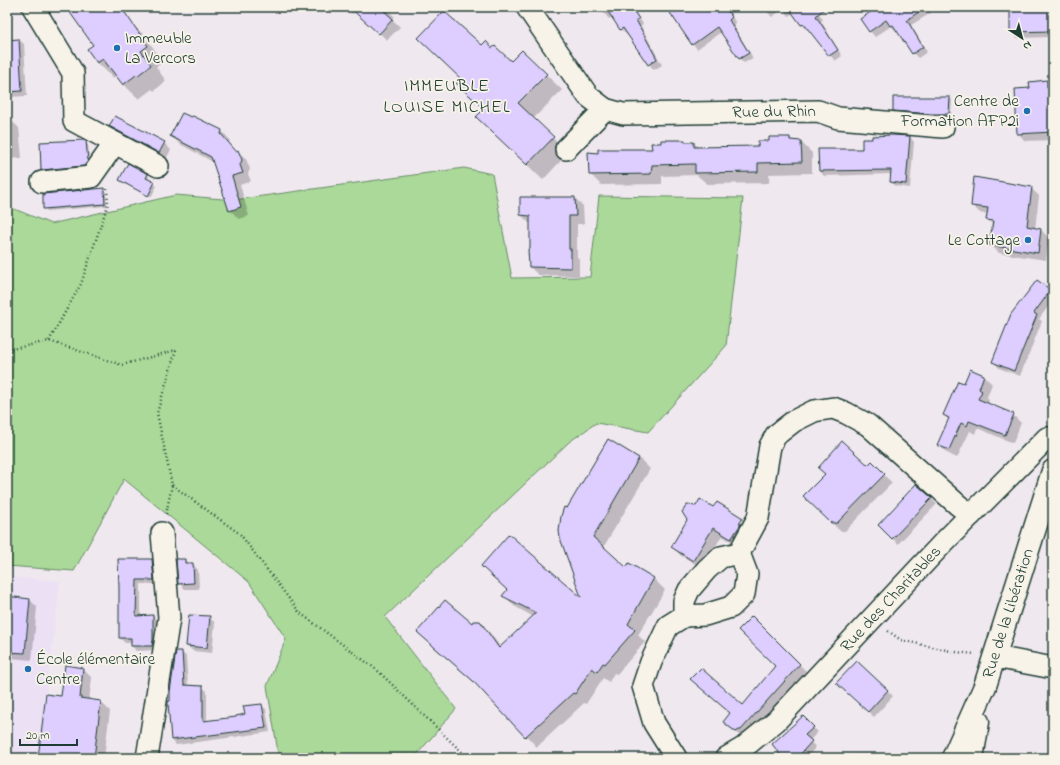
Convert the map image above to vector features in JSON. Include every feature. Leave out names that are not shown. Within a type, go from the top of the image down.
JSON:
[{"type":"main road","name":"Rue de la Libération","points":[[953,758],[985,686],[1053,471]]},
{"type":"main road","name":"Rue de la Libération","points":[[972,758],[985,686]]},
{"type":"street","points":[[33,7],[73,73],[74,121],[158,166]]},
{"type":"street","name":"Rue du Rhin","points":[[527,7],[588,96],[605,109],[623,114],[818,111],[838,118],[943,127]]},
{"type":"street","points":[[566,149],[605,109]]},
{"type":"street","points":[[42,182],[91,177],[115,143]]},
{"type":"street","points":[[684,616],[684,601],[689,590],[707,568],[721,557],[739,553],[758,518],[770,446],[776,435],[794,421],[814,411],[832,408],[846,413],[868,425],[958,506],[971,514]]},
{"type":"street","name":"Rue des Charitables","points":[[726,758],[743,748],[776,721],[971,514],[1047,438],[1053,438]]},
{"type":"street","points":[[147,758],[169,618],[162,533]]},
{"type":"street","points":[[676,758],[654,723],[643,686],[651,662],[668,626],[684,616],[705,615],[731,607],[744,594],[747,574],[739,553]]},
{"type":"street","points":[[995,657],[1053,668]]},
{"type":"path","points":[[49,341],[81,284],[108,204],[106,182],[91,177]]},
{"type":"path","points":[[7,350],[49,341],[122,365],[176,350],[156,413],[172,485],[162,533]]},
{"type":"path","points":[[172,485],[240,534],[300,613],[377,670],[468,758]]},
{"type":"path","points":[[872,618],[901,640],[955,652],[995,657]]},
{"type":"shaded area","name":"École élémentaire Centre","points":[[7,577],[60,581],[38,758],[7,758]]},
{"type":"green space","points":[[464,168],[492,174],[512,278],[590,277],[599,196],[743,198],[726,346],[648,432],[596,423],[569,442],[385,617],[456,709],[414,758],[279,758],[267,686],[286,639],[249,582],[124,479],[74,571],[7,566],[7,206],[51,224],[176,195],[234,200]]},
{"type":"building","name":"Immeuble La Vercors","points":[[66,7],[121,7],[148,46],[141,51],[151,65],[123,85],[103,59],[97,63],[87,49],[93,45]]},
{"type":"building","points":[[349,7],[380,7],[393,19],[379,34]]},
{"type":"building","points":[[605,7],[631,7],[639,19],[636,20],[657,59],[648,65],[623,28],[620,30]]},
{"type":"building","points":[[666,7],[725,7],[732,17],[729,20],[749,53],[739,59],[717,27],[692,45]]},
{"type":"building","points":[[788,7],[826,7],[816,16],[838,50],[829,56],[804,24],[801,25]]},
{"type":"building","points":[[878,7],[926,7],[907,20],[923,47],[912,54],[893,25],[890,26],[886,20],[869,32],[860,19]]},
{"type":"building","points":[[1010,7],[1048,7],[1048,10],[1053,9],[1053,31],[1010,32]]},
{"type":"building","points":[[444,11],[482,45],[486,41],[492,48],[495,46],[511,61],[522,50],[547,74],[518,103],[554,137],[527,165],[476,117],[484,109],[456,83],[461,79],[418,38]]},
{"type":"building","points":[[19,39],[22,91],[7,92],[7,40]]},
{"type":"building","points":[[1047,80],[1047,88],[1053,88],[1053,132],[1017,134],[1015,89],[1030,88],[1029,82]]},
{"type":"building","points":[[893,97],[950,97],[949,114],[893,111]]},
{"type":"building","points":[[182,113],[191,117],[193,116],[222,130],[221,134],[236,151],[238,150],[242,160],[240,165],[243,173],[232,176],[241,207],[229,211],[211,157],[170,136]]},
{"type":"building","points":[[115,116],[165,142],[159,153],[109,126]]},
{"type":"building","points":[[872,136],[910,136],[906,184],[890,182],[891,170],[819,171],[818,149],[862,149],[862,139],[872,139]]},
{"type":"building","points":[[769,137],[790,137],[790,140],[801,141],[802,162],[758,163],[758,172],[695,173],[695,164],[652,165],[651,174],[589,175],[588,152],[598,153],[598,149],[652,149],[651,143],[661,143],[661,140],[685,140],[685,142],[694,142],[694,147],[758,146],[758,141],[769,141]]},
{"type":"building","points":[[86,141],[88,161],[84,166],[41,170],[40,142]]},
{"type":"building","points":[[128,163],[148,174],[146,178],[155,182],[148,196],[119,180]]},
{"type":"building","points":[[974,177],[1032,187],[1027,226],[1041,229],[1038,253],[989,245],[993,221],[986,220],[988,208],[971,206]]},
{"type":"building","points":[[104,188],[105,204],[43,209],[43,194]]},
{"type":"building","points":[[520,197],[575,197],[576,216],[569,216],[569,249],[571,249],[571,268],[529,267],[528,249],[530,248],[530,216],[520,215]]},
{"type":"building","points":[[1037,280],[1051,290],[1034,313],[1037,315],[1014,371],[992,362],[1011,314]]},
{"type":"building","points":[[970,369],[984,375],[979,389],[982,391],[978,399],[1014,414],[1005,435],[969,421],[967,426],[961,423],[949,450],[937,445],[949,418],[943,415],[958,381],[964,383]]},
{"type":"building","points":[[608,439],[639,458],[593,537],[626,567],[629,563],[654,578],[628,624],[635,630],[605,664],[603,663],[597,672],[592,668],[575,694],[573,693],[525,737],[472,680],[417,632],[445,600],[472,623],[473,621],[480,621],[499,648],[536,613],[502,596],[507,590],[481,566],[509,534],[581,597],[560,538],[559,531],[561,516],[564,507],[567,508]]},
{"type":"building","points":[[842,441],[868,465],[872,461],[885,474],[837,523],[831,523],[803,496],[825,474],[818,468]]},
{"type":"building","points":[[916,484],[932,498],[892,539],[878,525]]},
{"type":"building","points":[[700,499],[713,507],[717,502],[743,518],[739,524],[741,524],[731,539],[713,528],[693,561],[671,547],[687,520],[682,512],[687,505],[696,506]]},
{"type":"building","points":[[118,559],[152,559],[154,580],[137,580],[136,616],[153,615],[152,646],[131,646],[131,638],[119,638]]},
{"type":"building","points":[[176,559],[185,559],[185,563],[193,563],[194,583],[178,584]]},
{"type":"building","points":[[7,596],[30,599],[25,653],[7,652]]},
{"type":"building","points":[[189,615],[210,616],[207,648],[186,646]]},
{"type":"building","points":[[752,616],[800,664],[741,730],[736,732],[723,722],[730,713],[690,679],[701,668],[743,705],[775,666],[738,630]]},
{"type":"building","points":[[176,651],[182,651],[184,685],[203,686],[203,721],[236,717],[245,714],[243,706],[262,704],[266,728],[171,740],[168,701],[170,701]]},
{"type":"building","points":[[857,661],[888,690],[868,712],[836,683]]},
{"type":"building","points":[[65,665],[83,668],[80,698],[101,701],[94,758],[38,758],[46,694],[61,696]]},
{"type":"building","points":[[803,716],[814,727],[805,735],[812,741],[797,758],[783,758],[772,744]]},
{"type":"place","name":"Immeuble La Vercors","points":[[117,48]]},
{"type":"place","name":"Centre de Formation AFP2i","points":[[1027,111]]},
{"type":"place","name":"Le Cottage","points":[[1028,240]]},
{"type":"place","name":"École élémentaire Centre","points":[[28,669]]},
{"type":"district","name":"IMMEUBLE LOUISE MICHEL","points":[[447,97]]}]
